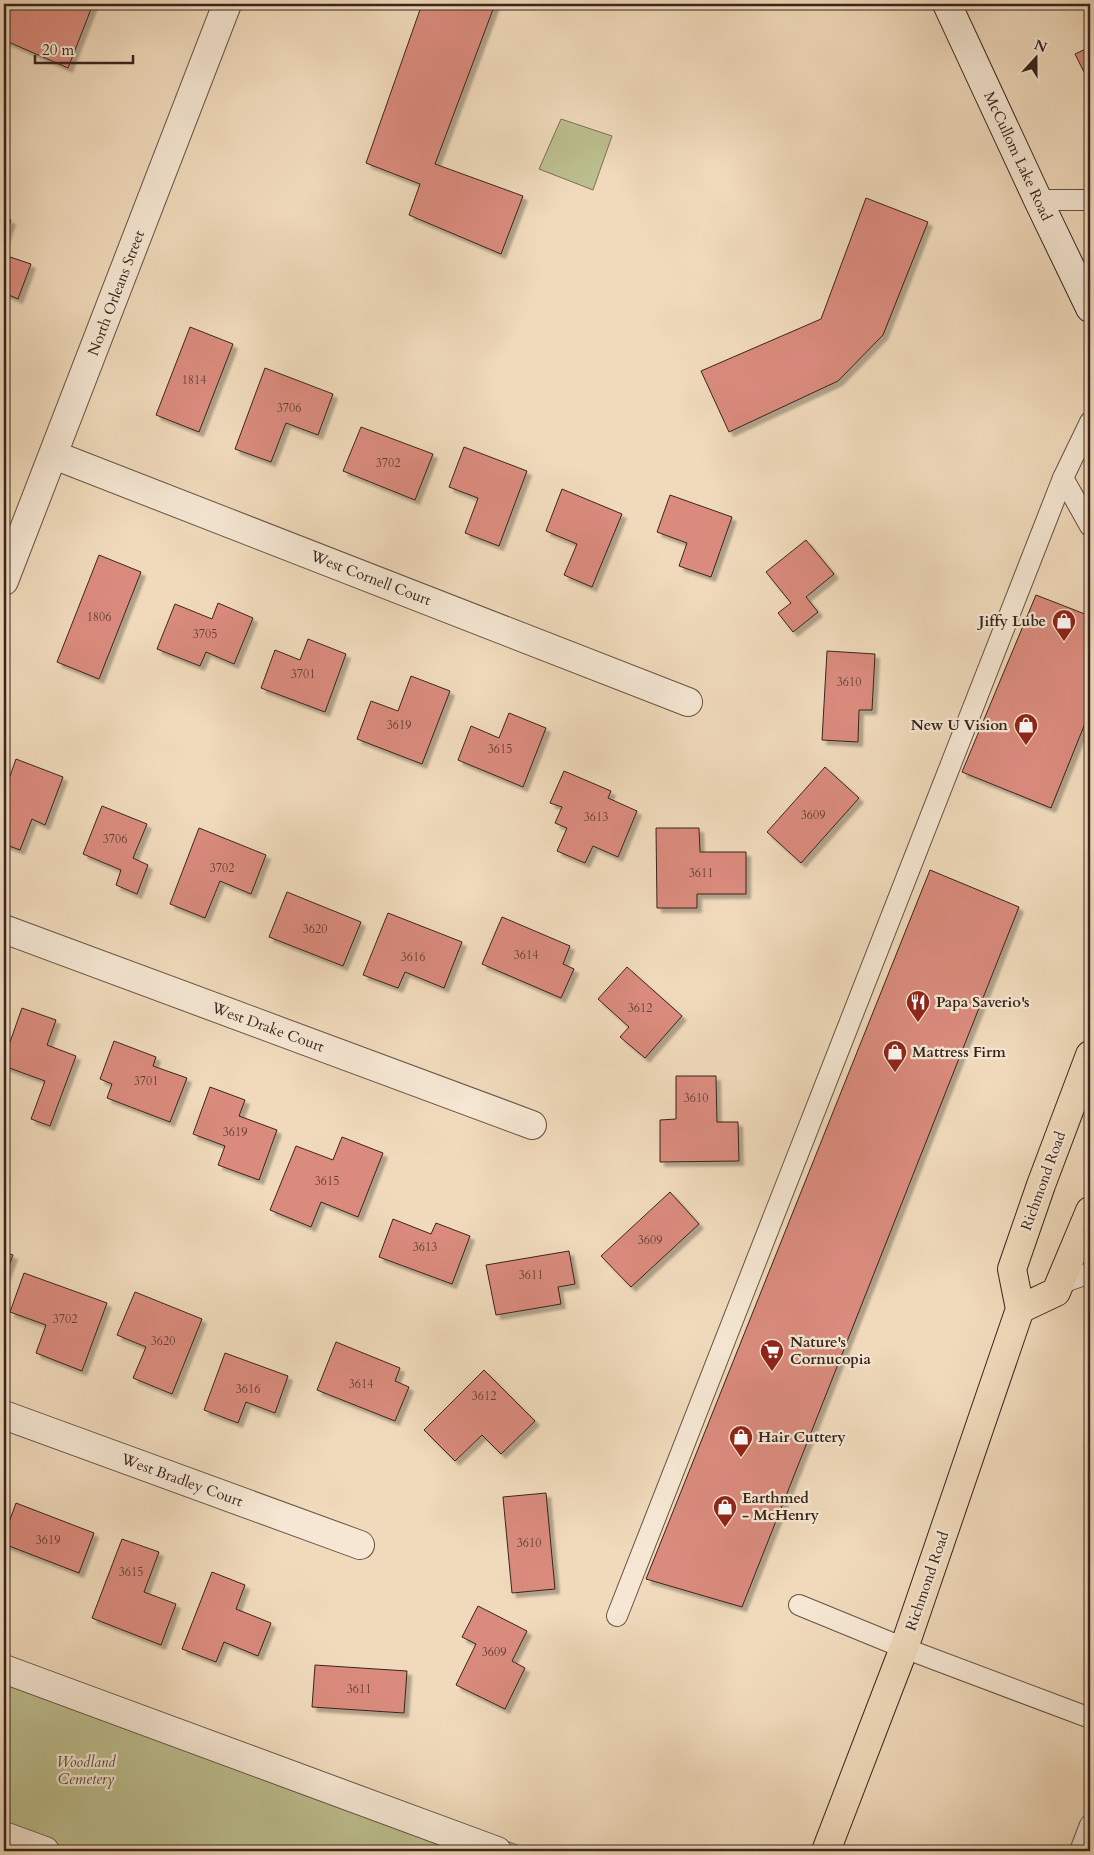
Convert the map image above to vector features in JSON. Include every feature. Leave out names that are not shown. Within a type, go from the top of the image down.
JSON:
[{"type":"main road","name":"Richmond Road","points":[[826,1851],[904,1648],[1020,1309],[1012,1269],[1041,1185],[1090,1056]]},
{"type":"main road","points":[[1020,1309],[1056,1292],[1090,1210]]},
{"type":"street","name":"North Orleans Street","points":[[4,581],[227,4]]},
{"type":"street","name":"McCullom Lake Road","points":[[947,4],[1038,200],[1089,302]]},
{"type":"street","name":"West Cornell Court","points":[[54,455],[688,702]]},
{"type":"street","name":"West Drake Court","points":[[4,929],[532,1125]]},
{"type":"street","name":"West Bradley Court","points":[[4,1415],[360,1545]]},
{"type":"street","points":[[4,1669],[497,1851]]},
{"type":"street","points":[[4,1836],[45,1851]]},
{"type":"lane","points":[[1038,200],[1090,200]]},
{"type":"lane","points":[[617,1616],[1063,478],[1090,422]]},
{"type":"lane","points":[[1063,478],[1090,526]]},
{"type":"lane","points":[[1059,1284],[1090,1273]]},
{"type":"lane","points":[[800,1605],[904,1648],[1090,1718]]},
{"type":"lane","points":[[1080,1851],[1090,1825]]},
{"type":"green space","points":[[561,119],[612,136],[593,190],[539,169]]},
{"type":"green space","name":"Woodland Cemetery","points":[[4,1655],[504,1840],[534,1851],[4,1851]]},
{"type":"building","points":[[4,4],[93,4],[68,68],[4,40]]},
{"type":"building","points":[[422,4],[495,4],[435,164],[523,196],[501,254],[409,215],[420,184],[366,163]]},
{"type":"building","points":[[1090,47],[1090,84],[1075,54]]},
{"type":"building","points":[[866,198],[928,222],[883,335],[838,381],[729,432],[701,371],[821,319]]},
{"type":"building","points":[[4,218],[11,220],[4,240]]},
{"type":"building","points":[[4,255],[31,264],[18,299],[4,293]]},
{"type":"building","points":[[190,327],[233,344],[199,432],[156,415]]},
{"type":"building","points":[[265,368],[333,394],[318,435],[286,423],[271,462],[235,449]]},
{"type":"building","points":[[361,427],[433,454],[415,500],[343,471]]},
{"type":"building","points":[[464,447],[527,471],[499,546],[465,533],[478,498],[449,487]]},
{"type":"building","points":[[562,489],[622,514],[592,587],[564,575],[577,544],[546,531]]},
{"type":"building","points":[[670,495],[732,517],[711,577],[679,566],[687,543],[657,532]]},
{"type":"building","points":[[806,540],[834,574],[806,597],[818,612],[793,632],[778,613],[791,603],[766,572]]},
{"type":"building","points":[[99,555],[141,572],[99,679],[57,662]]},
{"type":"building","points":[[1036,595],[1090,616],[1090,711],[1051,808],[962,772]]},
{"type":"building","points":[[218,603],[253,618],[234,664],[206,652],[200,666],[157,649],[175,604],[212,619]]},
{"type":"building","points":[[308,639],[346,654],[325,712],[261,688],[275,650],[300,660]]},
{"type":"building","points":[[827,651],[875,654],[872,710],[859,710],[858,742],[822,740]]},
{"type":"building","points":[[411,676],[450,691],[422,764],[357,739],[371,701],[398,711]]},
{"type":"building","points":[[509,713],[546,728],[523,787],[458,760],[471,726],[499,738]]},
{"type":"building","points":[[16,759],[63,777],[45,825],[32,819],[20,850],[4,844],[4,793]]},
{"type":"building","points":[[825,767],[859,798],[801,863],[767,832]]},
{"type":"building","points":[[564,771],[611,791],[608,798],[637,811],[618,857],[593,846],[585,863],[557,851],[567,828],[555,823],[562,807],[550,803]]},
{"type":"building","points":[[102,806],[147,824],[133,858],[148,865],[137,894],[116,885],[121,870],[83,854]]},
{"type":"building","points":[[199,828],[266,855],[251,894],[220,881],[205,918],[170,904]]},
{"type":"building","points":[[656,828],[699,828],[700,852],[746,852],[746,894],[697,894],[697,908],[657,908]]},
{"type":"building","points":[[930,870],[1019,907],[742,1607],[646,1579]]},
{"type":"building","points":[[287,892],[361,922],[343,966],[269,937]]},
{"type":"building","points":[[388,913],[462,942],[444,988],[405,972],[398,988],[363,975]]},
{"type":"building","points":[[502,917],[570,946],[563,964],[574,969],[561,998],[482,964]]},
{"type":"building","points":[[627,967],[682,1016],[645,1058],[620,1037],[629,1027],[598,999]]},
{"type":"building","points":[[22,1008],[56,1020],[47,1045],[76,1056],[50,1126],[31,1119],[45,1081],[4,1066],[4,1059]]},
{"type":"building","points":[[114,1041],[156,1057],[153,1066],[187,1078],[170,1122],[107,1098],[112,1084],[100,1079]]},
{"type":"building","points":[[676,1076],[716,1076],[717,1122],[738,1122],[739,1161],[660,1162],[660,1120],[676,1119]]},
{"type":"building","points":[[210,1087],[245,1100],[239,1116],[277,1130],[259,1180],[218,1165],[225,1146],[193,1134]]},
{"type":"building","points":[[342,1137],[383,1153],[358,1217],[321,1202],[311,1227],[270,1210],[296,1146],[333,1160]]},
{"type":"building","points":[[670,1192],[699,1224],[631,1287],[601,1256]]},
{"type":"building","points":[[393,1219],[431,1234],[436,1223],[470,1236],[452,1284],[379,1257]]},
{"type":"building","points":[[569,1251],[575,1284],[558,1287],[561,1304],[496,1315],[486,1265]]},
{"type":"building","points":[[4,1252],[13,1255],[4,1279]]},
{"type":"building","points":[[24,1273],[107,1303],[82,1371],[36,1353],[46,1325],[10,1312]]},
{"type":"building","points":[[135,1292],[202,1319],[172,1394],[133,1378],[146,1347],[117,1335]]},
{"type":"building","points":[[336,1342],[400,1368],[395,1381],[409,1387],[395,1421],[317,1390]]},
{"type":"building","points":[[225,1353],[288,1376],[275,1413],[246,1402],[238,1423],[204,1410]]},
{"type":"building","points":[[484,1370],[535,1421],[501,1454],[482,1435],[455,1461],[424,1430]]},
{"type":"building","points":[[546,1493],[555,1589],[512,1593],[503,1497]]},
{"type":"building","points":[[16,1503],[94,1533],[79,1573],[4,1544],[4,1536]]},
{"type":"building","points":[[122,1539],[159,1552],[144,1592],[176,1604],[161,1645],[92,1618]]},
{"type":"building","points":[[212,1572],[245,1585],[236,1609],[271,1623],[258,1656],[224,1642],[216,1662],[182,1649]]},
{"type":"building","points":[[478,1606],[527,1631],[512,1661],[525,1668],[505,1709],[456,1685],[476,1644],[462,1637]]},
{"type":"building","points":[[315,1665],[407,1671],[404,1713],[312,1707]]},
{"type":"place","name":"Jiffy Lube","points":[[1064,642]]},
{"type":"place","name":"New U Vision","points":[[1026,746]]},
{"type":"place","name":"Papa Saverio's","points":[[918,1023]]},
{"type":"place","name":"Mattress Firm","points":[[895,1073]]},
{"type":"place","name":"Nature's Cornucopia","points":[[772,1372]]},
{"type":"place","name":"Hair Cuttery","points":[[741,1458]]},
{"type":"place","name":"Earthmed - McHenry","points":[[725,1528]]}]
